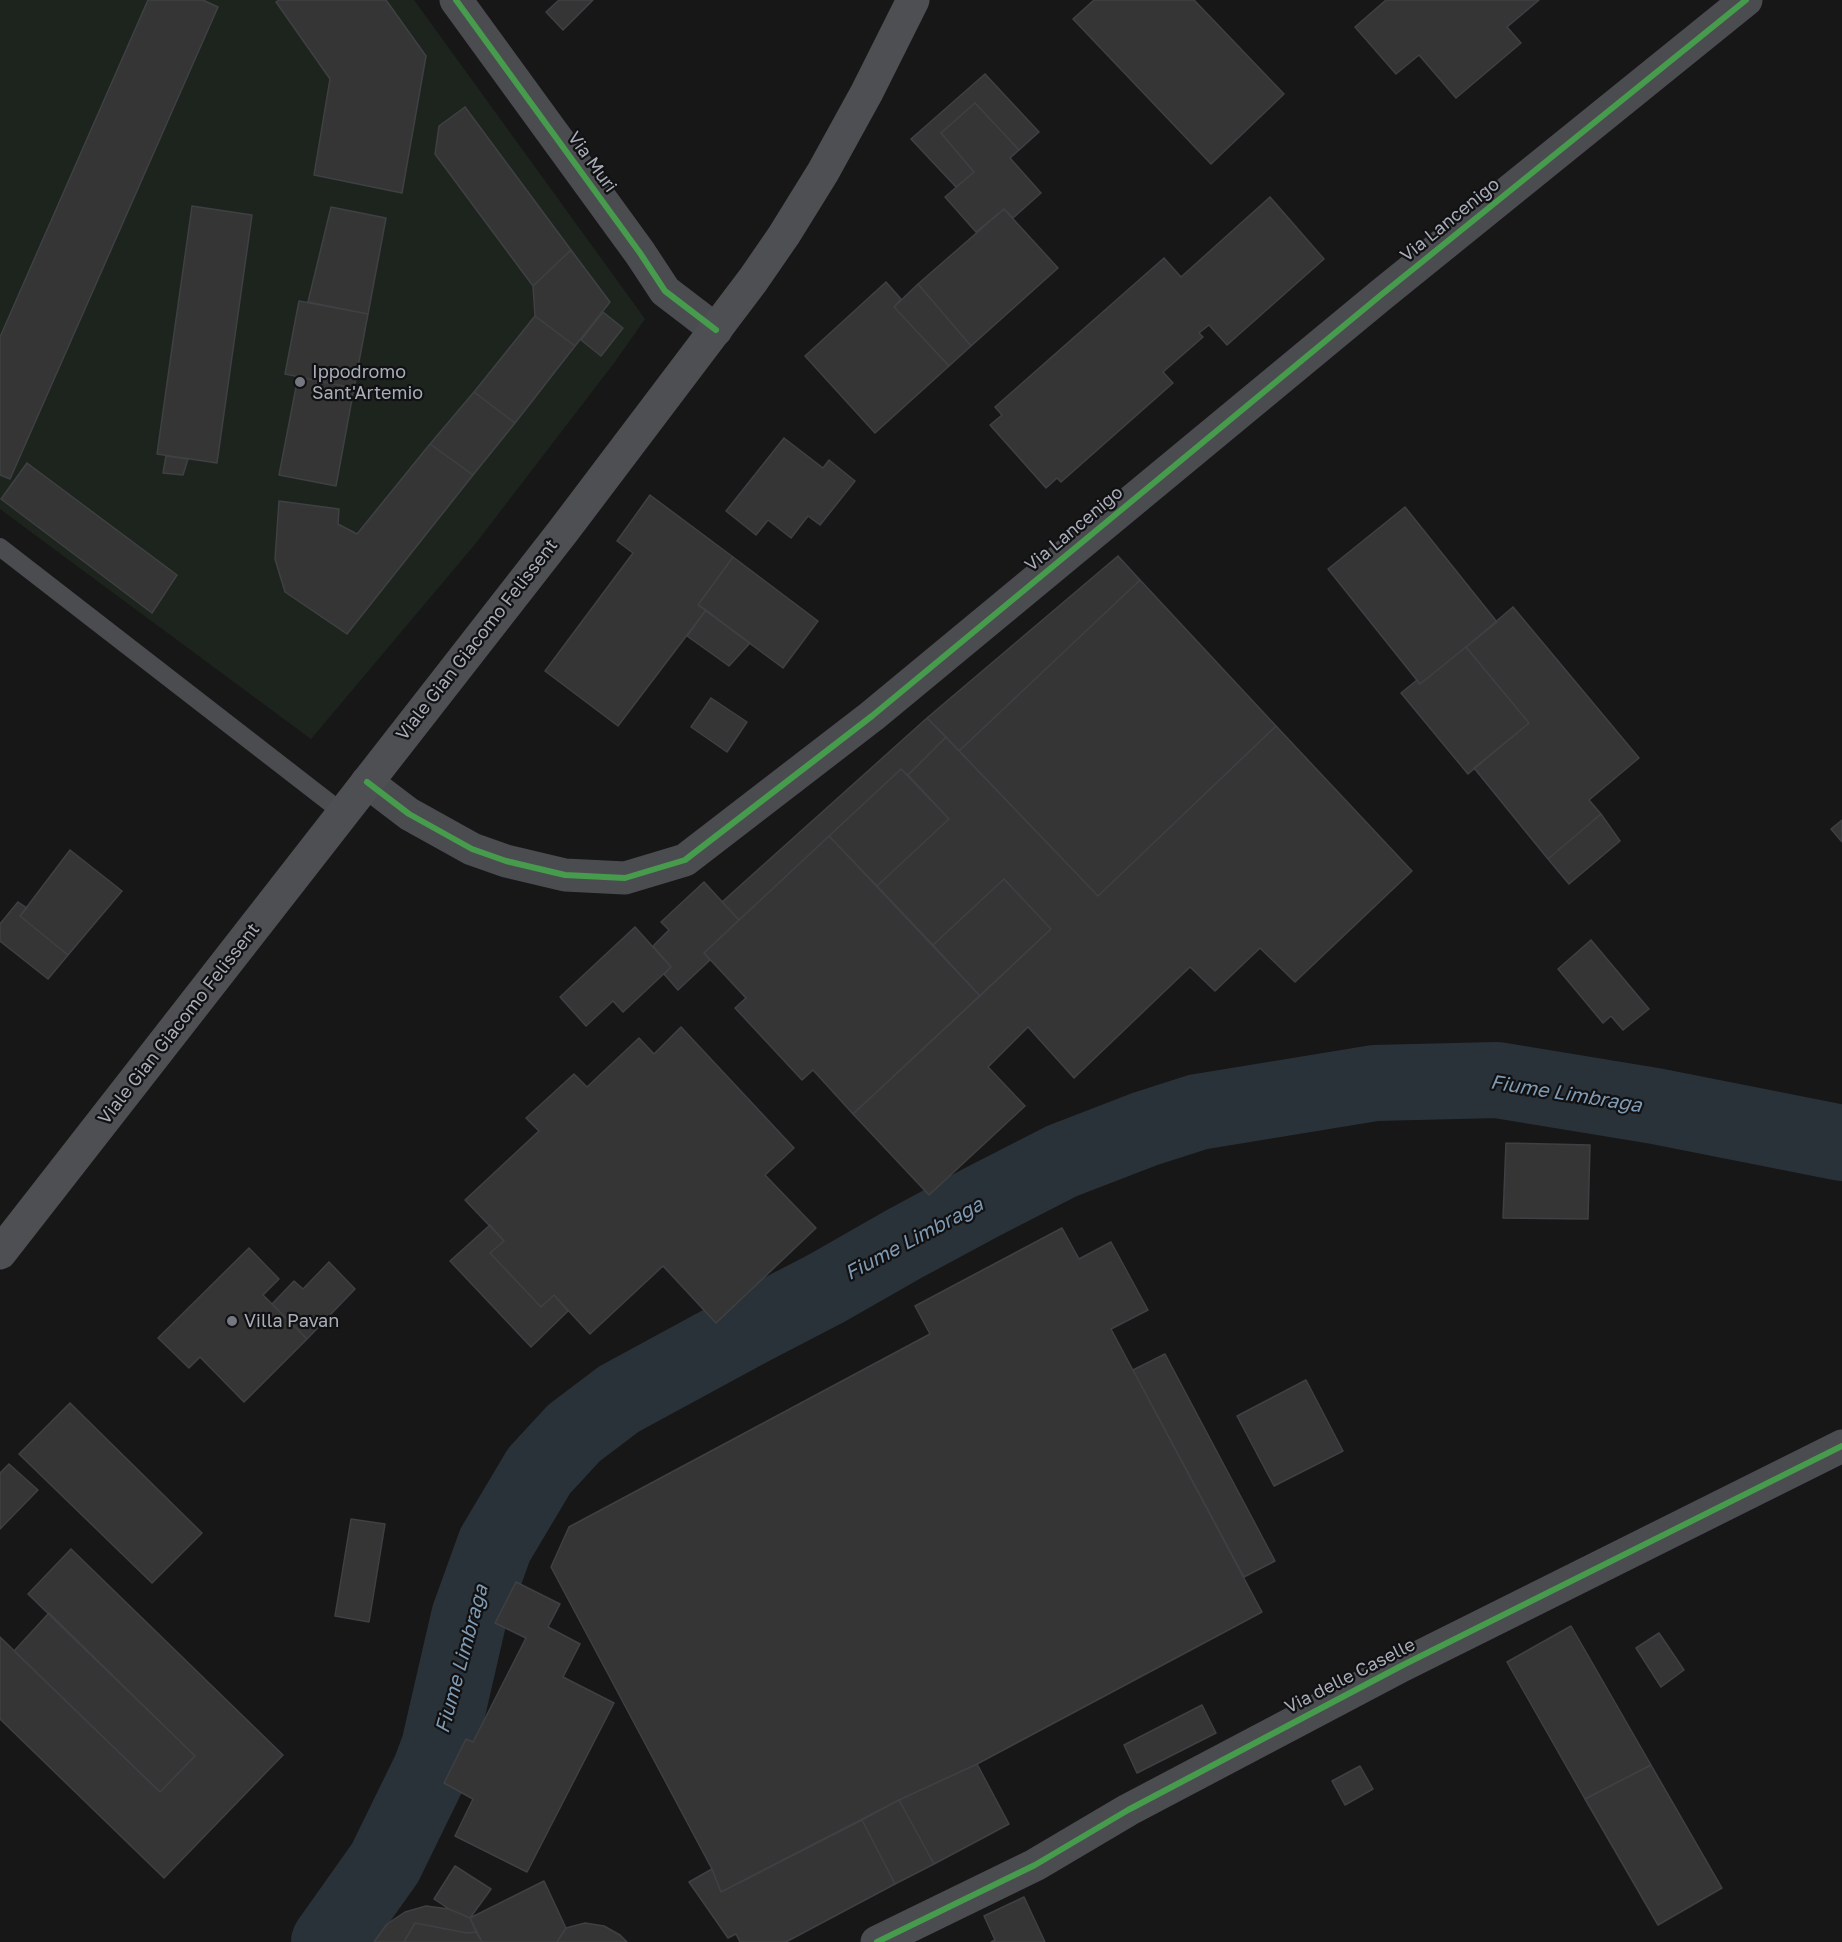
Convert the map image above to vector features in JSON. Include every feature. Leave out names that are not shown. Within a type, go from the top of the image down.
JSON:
[{"type":"main road","name":"Viale Gian Giacomo Felissent","points":[[0,1253],[564,530],[716,330],[784,235],[823,172],[867,92],[913,0]]},
{"type":"street","name":"Via Muri","points":[[456,0],[640,253],[665,291],[716,330]]},
{"type":"street","name":"Via Lancenigo","points":[[367,782],[409,814],[472,849],[506,861],[565,875],[625,878],[685,860],[872,716],[1381,295],[1746,0]]},
{"type":"street","name":"Via delle Caselle","points":[[878,1942],[1035,1865],[1128,1810],[1403,1665],[1842,1446]]},
{"type":"lane","points":[[0,547],[343,813]]},
{"type":"shaded area","name":"Ippodromo Sant'Artemio","points":[[0,0],[414,0],[645,319],[476,543],[311,739],[0,509]]},
{"type":"building","points":[[148,0],[203,0],[218,7],[10,479],[0,475],[0,337]]},
{"type":"building","points":[[279,0],[386,0],[426,56],[402,193],[314,175],[330,79],[276,2]]},
{"type":"building","points":[[559,0],[593,0],[563,30],[546,12]]},
{"type":"building","points":[[1094,0],[1194,0],[1284,94],[1211,164],[1073,19]]},
{"type":"building","points":[[1386,0],[1539,0],[1507,27],[1521,43],[1456,98],[1419,55],[1396,74],[1355,27]]},
{"type":"building","points":[[985,74],[1039,132],[1019,150],[975,103],[941,133],[974,172],[956,187],[911,139]]},
{"type":"building","points":[[975,103],[1019,150],[1010,158],[1041,193],[1013,218],[1004,209],[976,232],[945,197],[974,172],[941,133]]},
{"type":"building","points":[[465,107],[571,250],[533,286],[435,154],[439,126]]},
{"type":"building","points":[[1270,197],[1324,259],[1227,345],[1209,325],[1199,333],[1203,337],[1163,372],[1173,383],[1061,482],[1057,478],[1046,488],[990,425],[1002,415],[995,407],[1164,258],[1181,277]]},
{"type":"building","points":[[192,206],[252,215],[217,463],[157,454]]},
{"type":"building","points":[[331,207],[386,218],[368,314],[308,302]]},
{"type":"building","points":[[1004,209],[1058,268],[971,346],[918,284]]},
{"type":"building","points":[[571,250],[610,302],[575,346],[535,316],[533,286]]},
{"type":"building","points":[[886,282],[901,299],[894,307],[949,366],[875,433],[805,356]]},
{"type":"building","points":[[918,284],[971,346],[949,366],[894,307]]},
{"type":"building","points":[[299,301],[368,314],[354,388],[285,374]]},
{"type":"building","points":[[603,312],[623,328],[601,356],[581,340]]},
{"type":"building","points":[[535,316],[575,346],[515,423],[474,392]]},
{"type":"building","points":[[298,377],[354,388],[336,486],[279,475]]},
{"type":"building","points":[[474,392],[515,423],[473,475],[430,444]]},
{"type":"building","points":[[784,438],[823,468],[829,460],[855,481],[820,525],[808,516],[791,538],[768,520],[756,535],[726,511]]},
{"type":"building","points":[[430,444],[473,475],[347,634],[285,592],[275,559],[279,501],[339,509],[338,524],[357,534]]},
{"type":"building","points":[[166,456],[188,459],[183,475],[163,473]]},
{"type":"building","points":[[27,463],[177,575],[152,613],[1,499]]},
{"type":"building","points":[[650,495],[733,557],[698,605],[706,610],[618,726],[545,671],[633,553],[617,541]]},
{"type":"building","points":[[1405,507],[1497,622],[1420,684],[1328,569]]},
{"type":"building","points":[[1118,556],[1140,580],[959,751],[927,718]]},
{"type":"building","points":[[733,557],[818,621],[783,668],[698,605]]},
{"type":"building","points":[[1140,580],[1276,726],[1098,896],[959,751]]},
{"type":"building","points":[[1513,607],[1639,758],[1589,800],[1601,814],[1548,859],[1474,768],[1529,723],[1466,647]]},
{"type":"building","points":[[706,610],[750,643],[729,666],[687,636]]},
{"type":"building","points":[[1466,647],[1529,723],[1468,774],[1401,693],[1417,680],[1420,684]]},
{"type":"building","points":[[711,698],[747,722],[727,752],[691,727]]},
{"type":"building","points":[[927,718],[946,737],[908,775],[901,769],[739,920],[722,902]]},
{"type":"building","points":[[1276,726],[1412,871],[1295,982],[1260,948],[1215,991],[1190,967],[1074,1078],[1028,1027],[988,1067],[1025,1106],[929,1195],[853,1114],[1051,929],[1004,879],[933,945],[877,886],[949,819],[908,775],[946,737],[1098,896]]},
{"type":"building","points":[[901,769],[949,819],[877,886],[829,836]]},
{"type":"building","points":[[1601,814],[1620,841],[1569,884],[1548,859]]},
{"type":"building","points":[[1842,820],[1842,842],[1831,829]]},
{"type":"building","points":[[829,836],[980,996],[853,1114],[813,1070],[802,1080],[735,1008],[746,998],[704,953]]},
{"type":"building","points":[[70,850],[122,891],[68,955],[20,916]]},
{"type":"building","points":[[1004,879],[1051,929],[980,996],[933,945]]},
{"type":"building","points":[[704,882],[739,920],[704,953],[710,960],[678,990],[664,974],[671,967],[653,946],[669,930],[661,922]]},
{"type":"building","points":[[18,902],[27,908],[20,916],[68,955],[48,979],[0,941],[0,924]]},
{"type":"building","points":[[635,927],[671,967],[623,1012],[613,1001],[586,1026],[560,997]]},
{"type":"building","points":[[1591,940],[1649,1009],[1623,1030],[1611,1016],[1603,1023],[1558,969]]},
{"type":"building","points":[[681,1027],[794,1148],[765,1175],[816,1228],[716,1323],[663,1266],[590,1334],[554,1295],[541,1307],[490,1253],[504,1241],[465,1200],[539,1131],[526,1118],[574,1074],[587,1087],[639,1038],[654,1054]]},
{"type":"building","points":[[1506,1143],[1590,1145],[1588,1219],[1503,1218]]},
{"type":"building","points":[[490,1225],[504,1241],[490,1253],[541,1307],[554,1295],[568,1311],[531,1347],[450,1261]]},
{"type":"building","points":[[1062,1228],[1079,1259],[1111,1242],[1148,1310],[1111,1329],[1262,1612],[977,1764],[899,1800],[721,1892],[712,1869],[551,1567],[569,1527],[930,1334],[915,1306]]},
{"type":"building","name":"Villa Pavan","points":[[249,1248],[279,1279],[263,1295],[307,1339],[244,1402],[200,1357],[189,1368],[158,1338]]},
{"type":"building","points":[[329,1262],[355,1289],[307,1339],[272,1304],[294,1281],[303,1289]]},
{"type":"building","points":[[1165,1354],[1275,1561],[1244,1577],[1133,1370]]},
{"type":"building","points":[[1306,1380],[1343,1451],[1274,1486],[1237,1416]]},
{"type":"building","points":[[70,1403],[202,1533],[152,1583],[19,1454]]},
{"type":"building","points":[[9,1464],[38,1490],[0,1529],[0,1473]]},
{"type":"building","points":[[351,1519],[385,1524],[369,1622],[335,1616]]},
{"type":"building","points":[[71,1549],[283,1755],[164,1878],[0,1719],[0,1637],[160,1792],[195,1756],[28,1594]]},
{"type":"building","points":[[516,1582],[560,1604],[548,1627],[580,1644],[563,1677],[614,1703],[527,1872],[455,1836],[473,1799],[444,1783],[466,1739],[473,1742],[526,1638],[495,1623]]},
{"type":"building","points":[[49,1613],[195,1756],[160,1792],[14,1651]]},
{"type":"building","points":[[1571,1626],[1651,1765],[1585,1799],[1507,1662]]},
{"type":"building","points":[[1659,1633],[1684,1670],[1661,1687],[1636,1648]]},
{"type":"building","points":[[1202,1705],[1216,1733],[1137,1773],[1124,1745]]},
{"type":"building","points":[[977,1764],[1009,1824],[934,1864],[899,1800]]},
{"type":"building","points":[[1651,1765],[1722,1888],[1658,1925],[1585,1799]]},
{"type":"building","points":[[1360,1766],[1373,1789],[1345,1805],[1332,1781]]},
{"type":"building","points":[[899,1800],[934,1864],[895,1884],[862,1820]]},
{"type":"building","points":[[862,1820],[895,1884],[786,1942],[740,1942],[736,1934],[728,1938],[689,1882],[712,1869],[721,1892]]},
{"type":"building","points":[[455,1866],[491,1889],[470,1918],[449,1909],[434,1899]]},
{"type":"building","points":[[544,1881],[566,1928],[557,1942],[482,1942],[470,1918]]},
{"type":"building","points":[[1024,1897],[1045,1942],[991,1942],[995,1940],[984,1916]]},
{"type":"building","points":[[426,1906],[449,1909],[470,1918],[476,1932],[467,1933],[415,1923],[404,1942],[374,1942],[387,1924],[405,1912]]},
{"type":"building","points":[[415,1923],[467,1933],[476,1932],[482,1942],[404,1942]]},
{"type":"building","points":[[585,1923],[604,1926],[627,1942],[557,1942],[566,1928]]},
{"type":"waterway","name":"Fiume Limbraga","points":[[329,1942],[385,1863],[430,1771],[439,1747],[469,1617],[495,1545],[539,1471],[574,1433],[619,1399],[982,1202],[1062,1161],[1145,1129],[1198,1112],[1375,1083],[1497,1080],[1655,1106],[1842,1143]]},
{"type":"cycle path","points":[[456,0],[640,253],[665,291],[716,330]]},
{"type":"cycle path","points":[[367,782],[409,814],[472,849],[506,861],[565,875],[625,878],[685,860],[872,716],[1381,295],[1746,0]]},
{"type":"cycle path","points":[[877,1942],[1035,1865],[1128,1810],[1403,1665],[1842,1446]]},
{"type":"place","name":"Ippodromo Sant'Artemio","points":[[300,382]]},
{"type":"place","name":"Villa Pavan","points":[[232,1321]]}]
